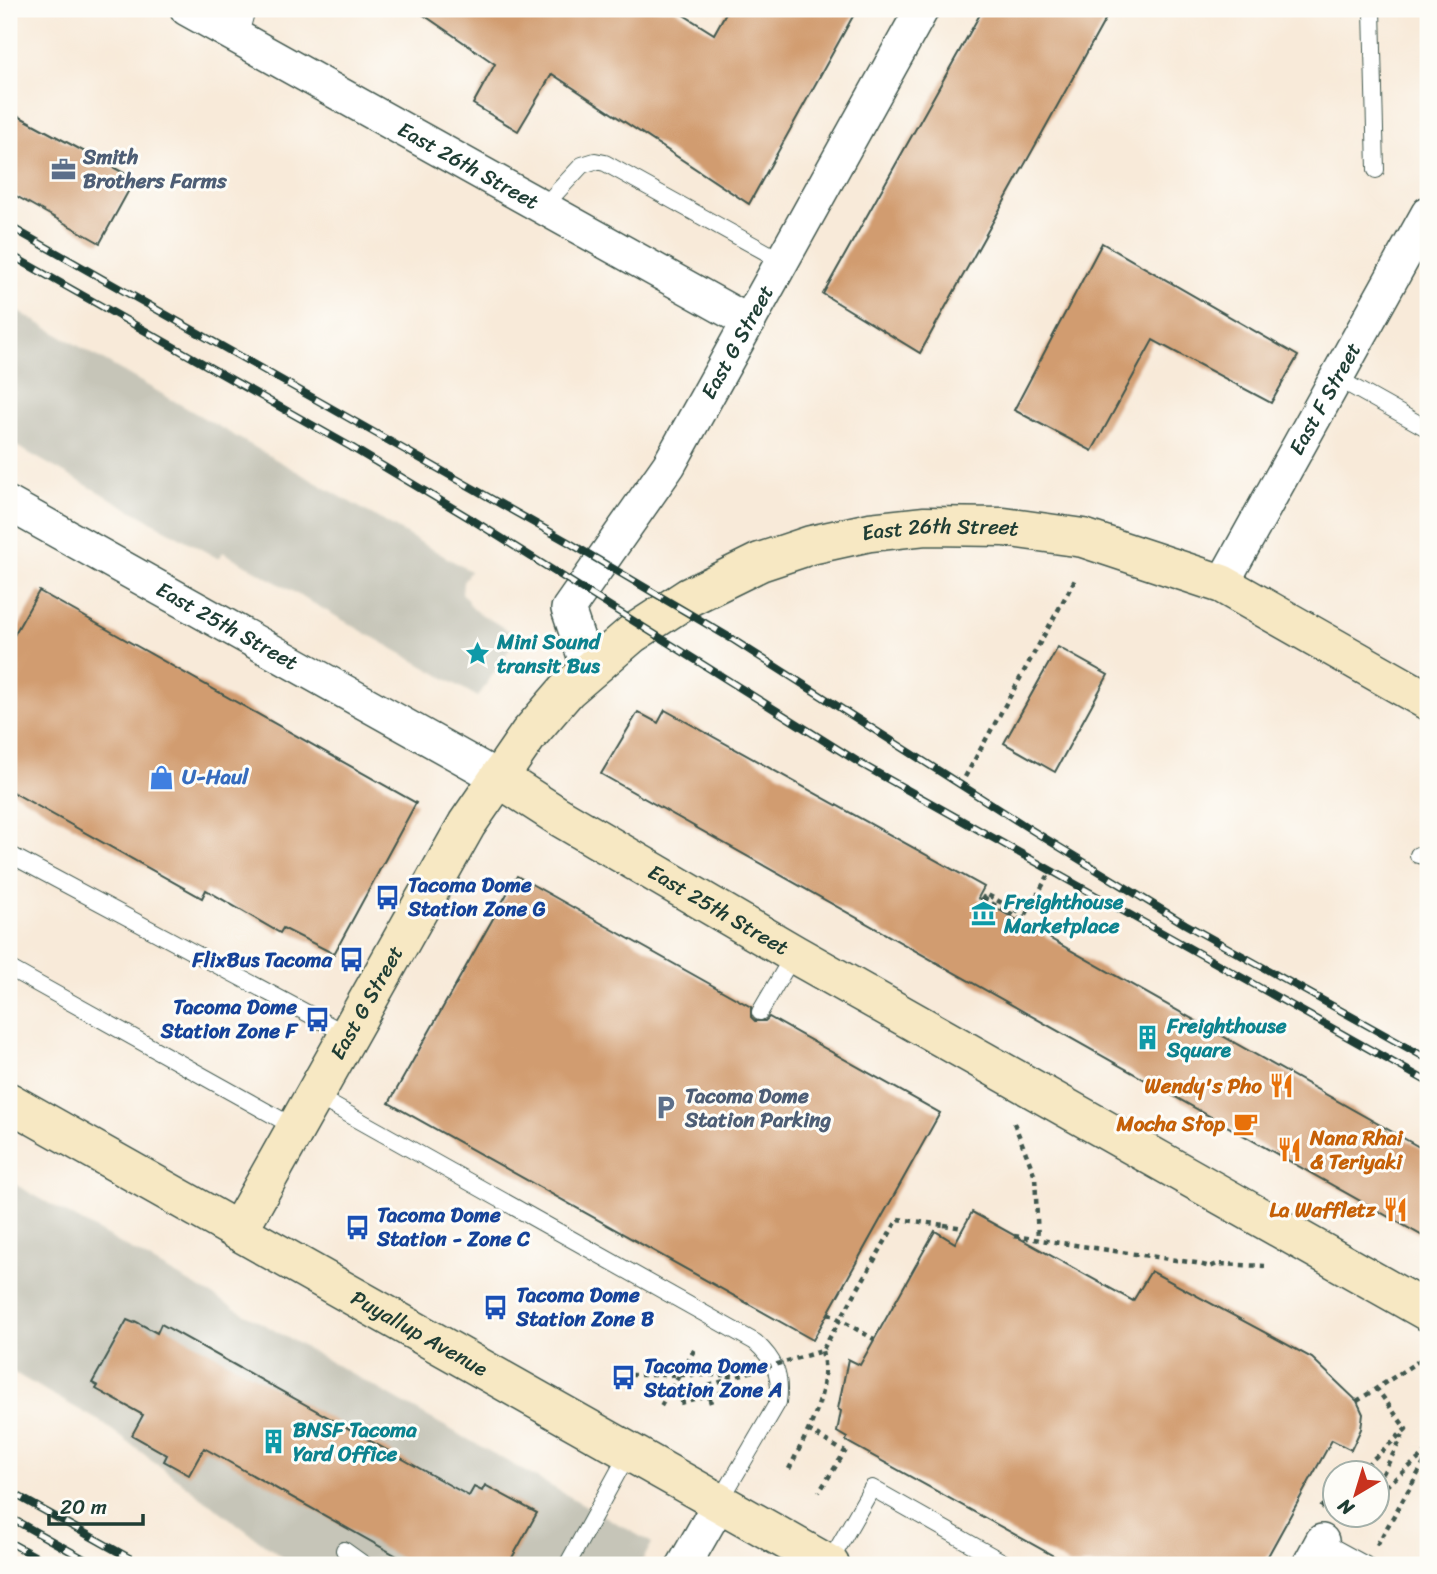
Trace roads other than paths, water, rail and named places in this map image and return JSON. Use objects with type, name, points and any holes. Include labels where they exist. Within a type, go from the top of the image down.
[{"type":"street","name":"East 26th Street","points":[[187,9],[243,23],[543,207],[749,322]]},
{"type":"street","name":"East G Street","points":[[589,671],[568,609],[669,465],[922,9]]},
{"type":"street","name":"East F Street","points":[[1222,584],[1428,214]]},
{"type":"street","name":"East 25th Street","points":[[10,508],[499,778],[558,816],[794,954],[1428,1311]]},
{"type":"street","name":"East 26th Street","points":[[499,778],[529,734],[567,690],[632,634],[701,591],[760,562],[811,545],[870,532],[925,527],[1004,527],[1070,536],[1222,584],[1428,701]]},
{"type":"street","name":"East G Street","points":[[238,1231],[467,824],[499,778]]},
{"type":"street","name":"Puyallup Avenue","points":[[9,1102],[829,1565]]},
{"type":"street","points":[[684,1565],[719,1504]]},
{"type":"lane","points":[[1372,9],[1376,170]]},
{"type":"lane","points":[[543,207],[582,165],[594,161],[605,163],[782,261]]},
{"type":"lane","points":[[1337,377],[1428,429]]},
{"type":"lane","points":[[9,853],[348,1035]]},
{"type":"lane","points":[[760,1012],[794,954]]},
{"type":"lane","points":[[9,968],[296,1128]]},
{"type":"lane","points":[[314,1095],[755,1342],[769,1354],[776,1369],[780,1390],[778,1402],[719,1504]]},
{"type":"lane","points":[[567,1565],[629,1452]]},
{"type":"lane","points":[[829,1565],[872,1488],[1008,1565]]},
{"type":"lane","points":[[344,1550],[365,1565]]},
{"type":"lane","points":[[1315,1553],[1366,1565]]},
{"type":"railway","points":[[9,226],[568,542],[732,639],[1030,829],[1185,924],[1428,1059]]},
{"type":"railway","points":[[9,254],[351,447],[471,519],[863,765],[1428,1082]]},
{"type":"railway","points":[[9,1491],[142,1565]]},
{"type":"railway","points":[[9,1517],[95,1565]]},
{"type":"railway","points":[[9,1542],[51,1565]]},
{"type":"place","name":"Smith Brothers Farms","points":[[63,169]]},
{"type":"place","name":"Mini Sound transit Bus","points":[[477,654]]},
{"type":"place","name":"U-Haul","points":[[162,777]]},
{"type":"place","name":"Tacoma Dome Station Zone G","points":[[388,897]]},
{"type":"place","name":"Freighthouse Marketplace","points":[[984,914]]},
{"type":"place","name":"FlixBus Tacoma","points":[[352,960]]},
{"type":"place","name":"Tacoma Dome Station Zone F","points":[[317,1019]]},
{"type":"place","name":"Freighthouse Square","points":[[1147,1038]]},
{"type":"place","name":"Wendy's Pho","points":[[1282,1086]]},
{"type":"place","name":"Tacoma Dome Station Parking","points":[[665,1108]]},
{"type":"place","name":"Mocha Stop","points":[[1245,1124]]},
{"type":"place","name":"Nana Rhai & Teriyaki","points":[[1290,1150]]},
{"type":"place","name":"La Waffletz","points":[[1396,1210]]},
{"type":"place","name":"Tacoma Dome Station - Zone C","points":[[357,1227]]},
{"type":"place","name":"Tacoma Dome Station Zone B","points":[[496,1307]]},
{"type":"place","name":"Tacoma Dome Station Zone A","points":[[624,1378]]},
{"type":"place","name":"BNSF Tacoma Yard Office","points":[[273,1442]]}]
